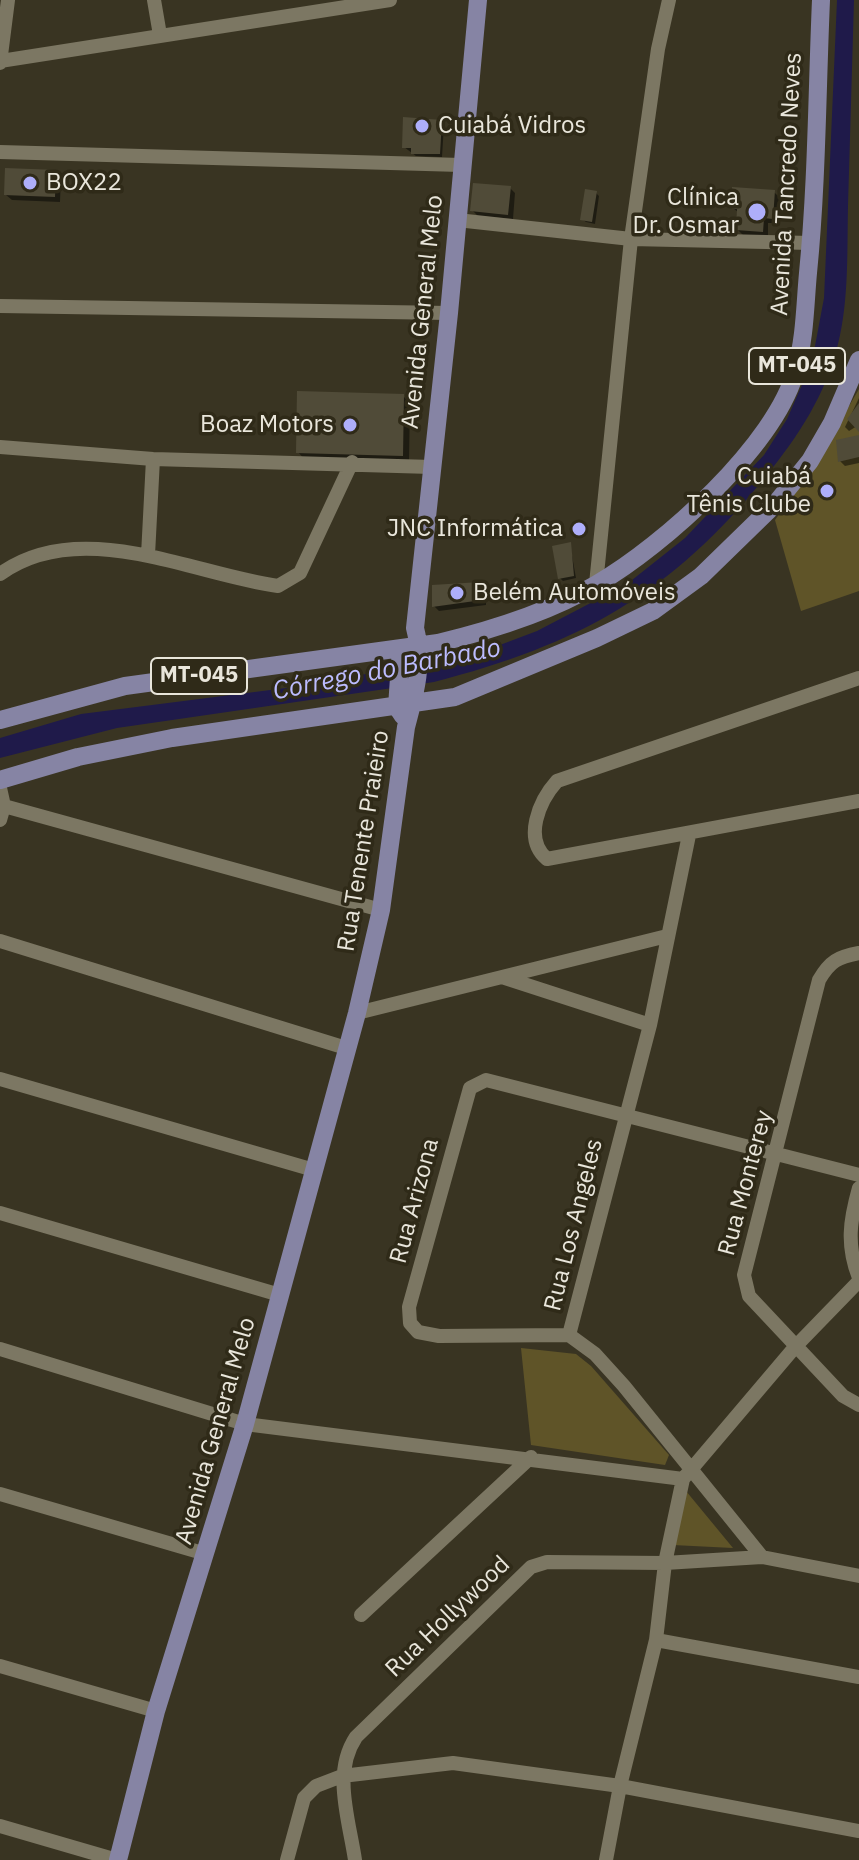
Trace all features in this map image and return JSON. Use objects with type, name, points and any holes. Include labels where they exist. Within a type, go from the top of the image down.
[{"type":"main road","name":"Avenida General Melo","points":[[411,647],[449,313],[478,0]]},
{"type":"main road","name":"Avenida Tancredo Neves","points":[[0,720],[50,703],[125,686],[411,647],[479,633],[596,584],[643,553],[684,518],[728,475],[775,418],[792,382],[802,343],[811,243],[821,0]]},
{"type":"main road","name":"MT-045","points":[[0,780],[78,757],[172,738],[455,697],[494,684],[653,611],[701,576],[769,511],[810,461],[832,423],[859,360]]},
{"type":"main road","name":"Rua Tenente Praieiro","points":[[357,1013],[381,910],[407,705],[411,647]]},
{"type":"main road","name":"Avenida General Melo","points":[[117,1860],[156,1711],[245,1424],[357,1013]]},
{"type":"street","points":[[8,0],[0,62],[390,0]]},
{"type":"street","points":[[154,0],[160,35]]},
{"type":"street","points":[[596,584],[631,239],[658,49],[669,0]]},
{"type":"street","points":[[0,152],[461,165]]},
{"type":"street","points":[[457,220],[631,239],[811,243]]},
{"type":"street","points":[[0,306],[449,313]]},
{"type":"street","points":[[0,447],[153,459],[352,462],[432,467]]},
{"type":"street","points":[[148,555],[153,459]]},
{"type":"street","points":[[0,574],[19,560],[61,548],[148,555],[278,586],[300,573],[352,462]]},
{"type":"street","points":[[859,678],[557,781],[545,794],[534,837],[537,850],[547,859],[859,801]]},
{"type":"street","points":[[0,788],[2,813],[381,910]]},
{"type":"street","name":"Rua Los Angeles","points":[[689,835],[650,1025],[569,1335],[595,1354],[686,1474],[762,1557]]},
{"type":"street","points":[[357,1013],[667,936]]},
{"type":"street","points":[[0,941],[346,1048]]},
{"type":"street","name":"Rua Monterey","points":[[859,953],[839,956],[828,965],[819,980],[744,1275],[749,1296],[843,1396],[859,1405]]},
{"type":"street","points":[[501,977],[650,1025]]},
{"type":"street","points":[[0,1079],[314,1170]]},
{"type":"street","name":"Rua Arizona","points":[[569,1335],[439,1336],[418,1332],[410,1323],[409,1307],[470,1088],[486,1080],[625,1115]]},
{"type":"street","points":[[625,1115],[859,1175]]},
{"type":"street","points":[[606,1860],[620,1786],[656,1640],[665,1563],[686,1474],[795,1347],[859,1280],[850,1255],[849,1221],[859,1188]]},
{"type":"street","points":[[0,1213],[280,1295]]},
{"type":"street","points":[[0,1349],[245,1424],[686,1474]]},
{"type":"street","points":[[361,1615],[531,1457]]},
{"type":"street","points":[[0,1494],[206,1554]]},
{"type":"street","points":[[762,1557],[859,1576]]},
{"type":"street","name":"Rua Hollywood","points":[[355,1860],[342,1776],[345,1753],[356,1737],[531,1567],[547,1562],[665,1563],[762,1557]]},
{"type":"street","points":[[656,1640],[859,1677]]},
{"type":"street","points":[[0,1666],[156,1711]]},
{"type":"street","points":[[287,1860],[304,1798],[316,1786],[342,1776],[467,1763],[620,1786],[859,1831]]},
{"type":"street","points":[[0,1826],[117,1860]]},
{"type":"shaded area","points":[[837,0],[854,0],[847,275],[838,344],[810,414],[789,446],[731,517],[695,552],[658,583],[619,609],[534,651],[486,667],[434,682],[117,728],[0,758],[0,738],[81,714],[294,687],[476,654],[537,631],[627,584],[685,538],[764,455],[787,419],[812,362],[824,298]]},
{"type":"shaded area","name":"Cuiabá Tênis Clube","points":[[859,389],[859,591],[801,611],[775,520],[817,461]]},
{"type":"shaded area","points":[[521,1348],[576,1354],[591,1366],[669,1455],[665,1465],[531,1445]]},
{"type":"shaded area","points":[[686,1491],[733,1548],[673,1545]]},
{"type":"building","points":[[403,117],[442,120],[440,154],[411,154],[411,148],[402,148]]},
{"type":"building","name":"BOX22","points":[[5,168],[56,170],[55,197],[4,195]]},
{"type":"building","points":[[473,183],[511,186],[508,215],[470,211]]},
{"type":"building","name":"Clínica Dr. Osmar","points":[[732,187],[775,190],[773,219],[764,218],[763,232],[736,230],[737,209],[731,208]]},
{"type":"building","points":[[585,189],[597,191],[592,222],[580,220]]},
{"type":"building","name":"Boaz Motors","points":[[297,391],[404,394],[403,456],[296,453]]},
{"type":"building","points":[[859,403],[859,432],[847,419]]},
{"type":"building","points":[[859,435],[859,457],[838,462],[836,440]]},
{"type":"building","points":[[571,542],[574,576],[558,579],[552,546]]},
{"type":"building","name":"Belém Automóveis","points":[[481,582],[482,600],[432,607],[432,585]]},
{"type":"place","name":"Cuiabá Vidros","points":[[422,126]]},
{"type":"place","name":"BOX22","points":[[30,183]]},
{"type":"place","name":"Clínica Dr. Osmar","points":[[757,212]]},
{"type":"place","name":"Boaz Motors","points":[[350,425]]},
{"type":"place","name":"Cuiabá Tênis Clube","points":[[827,491]]},
{"type":"place","name":"JNC Informática","points":[[579,529]]},
{"type":"place","name":"Belém Automóveis","points":[[457,593]]},
{"type":"water label","name":"Córrego do Barbado","points":[[387,670]]}]
